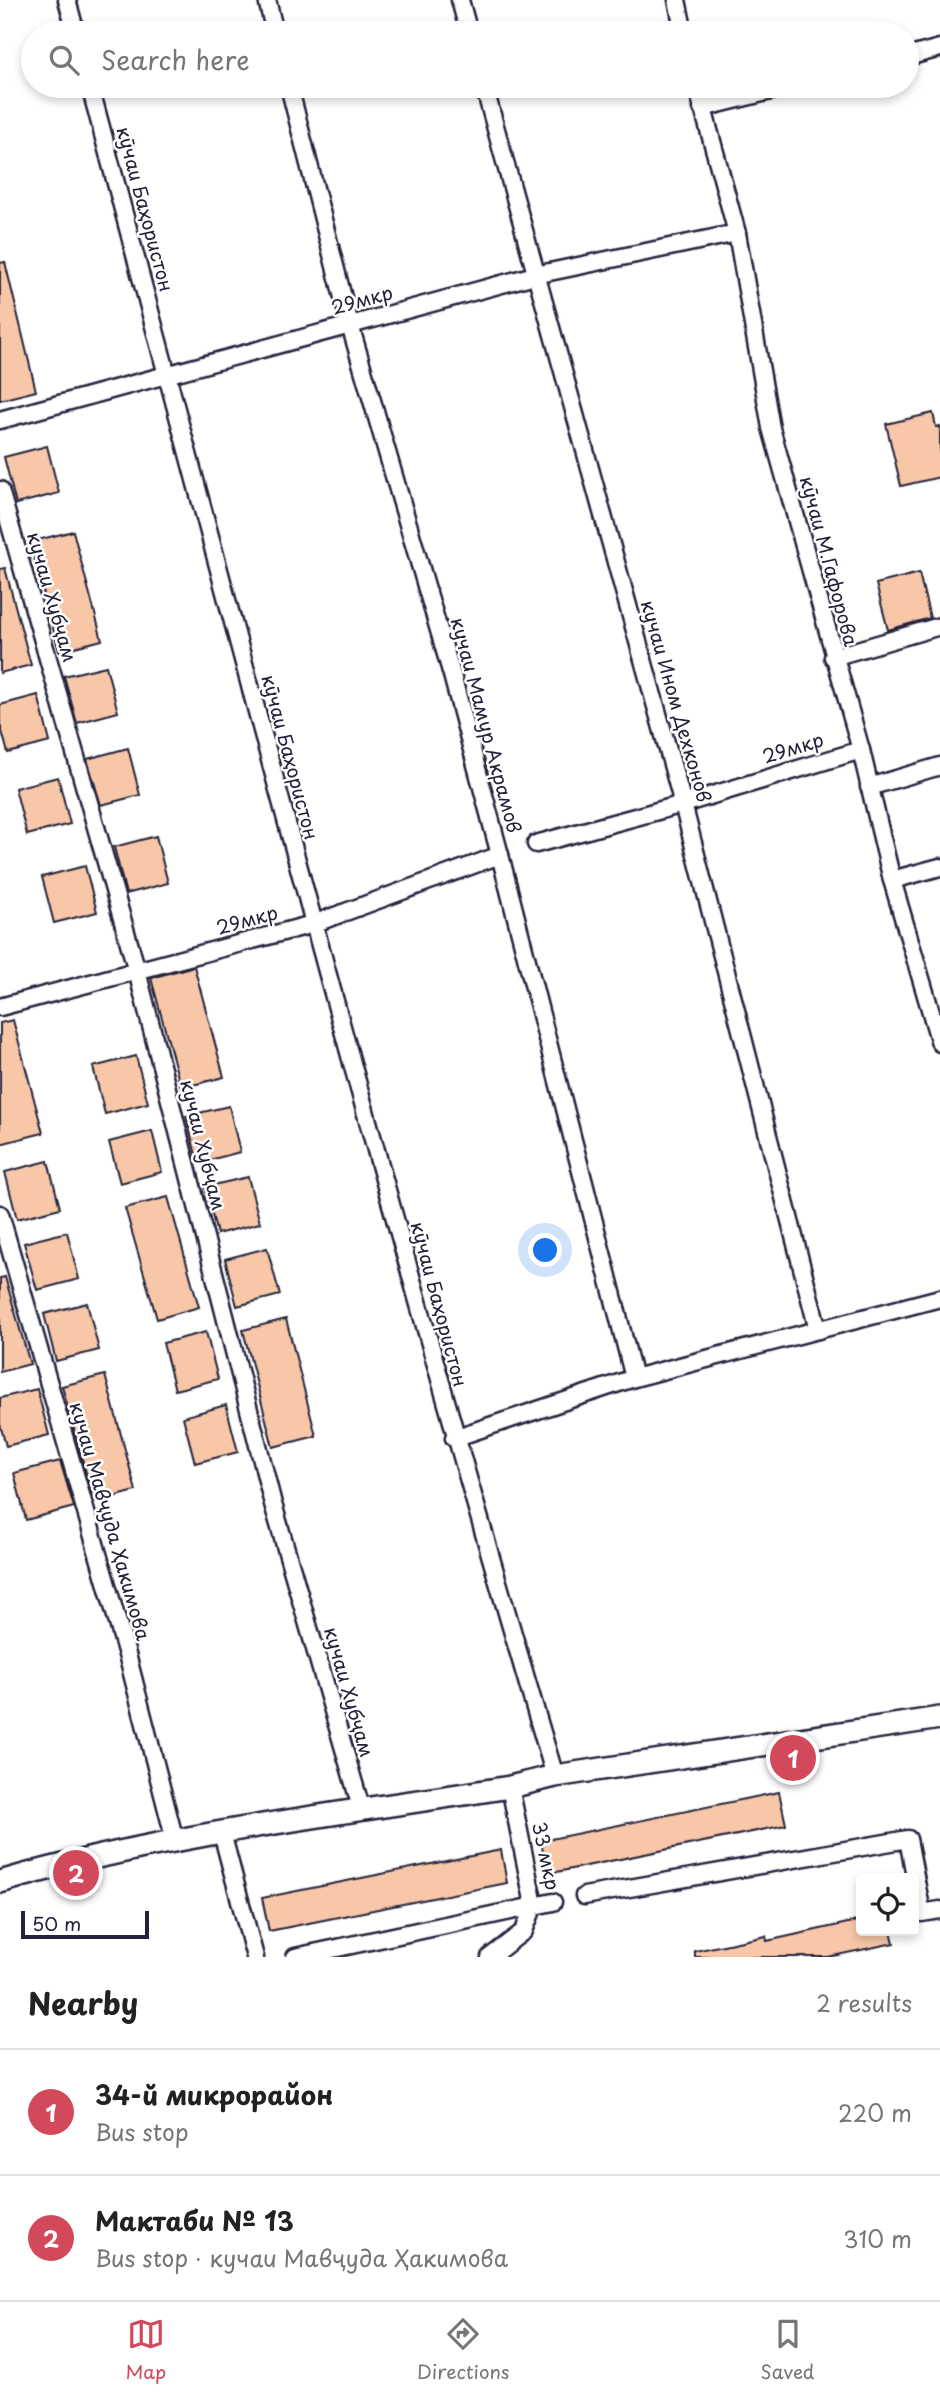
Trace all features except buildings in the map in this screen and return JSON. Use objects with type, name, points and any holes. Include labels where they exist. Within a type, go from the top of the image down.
[{"type":"main road","points":[[0,1882],[71,1861],[175,1841],[510,1787],[555,1776],[940,1718]]},
{"type":"street","points":[[67,0],[73,21]]},
{"type":"street","points":[[267,0],[272,21]]},
{"type":"street","points":[[460,0],[466,21]]},
{"type":"street","points":[[677,0],[681,21]]},
{"type":"street","points":[[919,54],[940,48]]},
{"type":"street","name":"кӯчаи Баҳористон","points":[[93,98],[313,924],[454,1438],[555,1776]]},
{"type":"street","name":"кучаи Мамур Акрамов","points":[[292,98],[350,325],[452,675],[634,1378]]},
{"type":"street","name":"кучаи Ином Дехконов","points":[[487,98],[683,804],[818,1330]]},
{"type":"street","name":"кӯчаи М.Гафорова","points":[[700,98],[737,233],[771,428],[860,750],[892,880],[940,1043]]},
{"type":"street","points":[[702,108],[742,98]]},
{"type":"street","name":"29мкр","points":[[0,420],[535,275],[737,233]]},
{"type":"street","name":"кучаи Хубҷам","points":[[0,490],[137,971],[273,1503],[362,1811]]},
{"type":"street","points":[[833,657],[940,626]]},
{"type":"street","name":"29мкр","points":[[536,844],[683,804],[860,750]]},
{"type":"street","points":[[869,787],[940,766]]},
{"type":"street","name":"29мкр","points":[[0,1007],[313,924],[500,855]]},
{"type":"street","points":[[892,880],[940,867]]},
{"type":"street","name":"кучаи Мавҷуда Ҳакимова","points":[[0,1214],[128,1658],[175,1841]]},
{"type":"street","points":[[454,1438],[634,1378],[940,1298]]},
{"type":"street","name":"33 мкр","points":[[489,1957],[524,1931],[534,1905],[510,1787]]},
{"type":"street","points":[[222,1833],[255,1957]]},
{"type":"street","points":[[584,1896],[908,1839],[922,1913],[940,1910]]},
{"type":"street","points":[[295,1957],[554,1902]]},
{"type":"place","name":"34-й микрорайон","points":[[793,1758]]},
{"type":"place","name":"Мактаби № 13","points":[[76,1873]]}]
